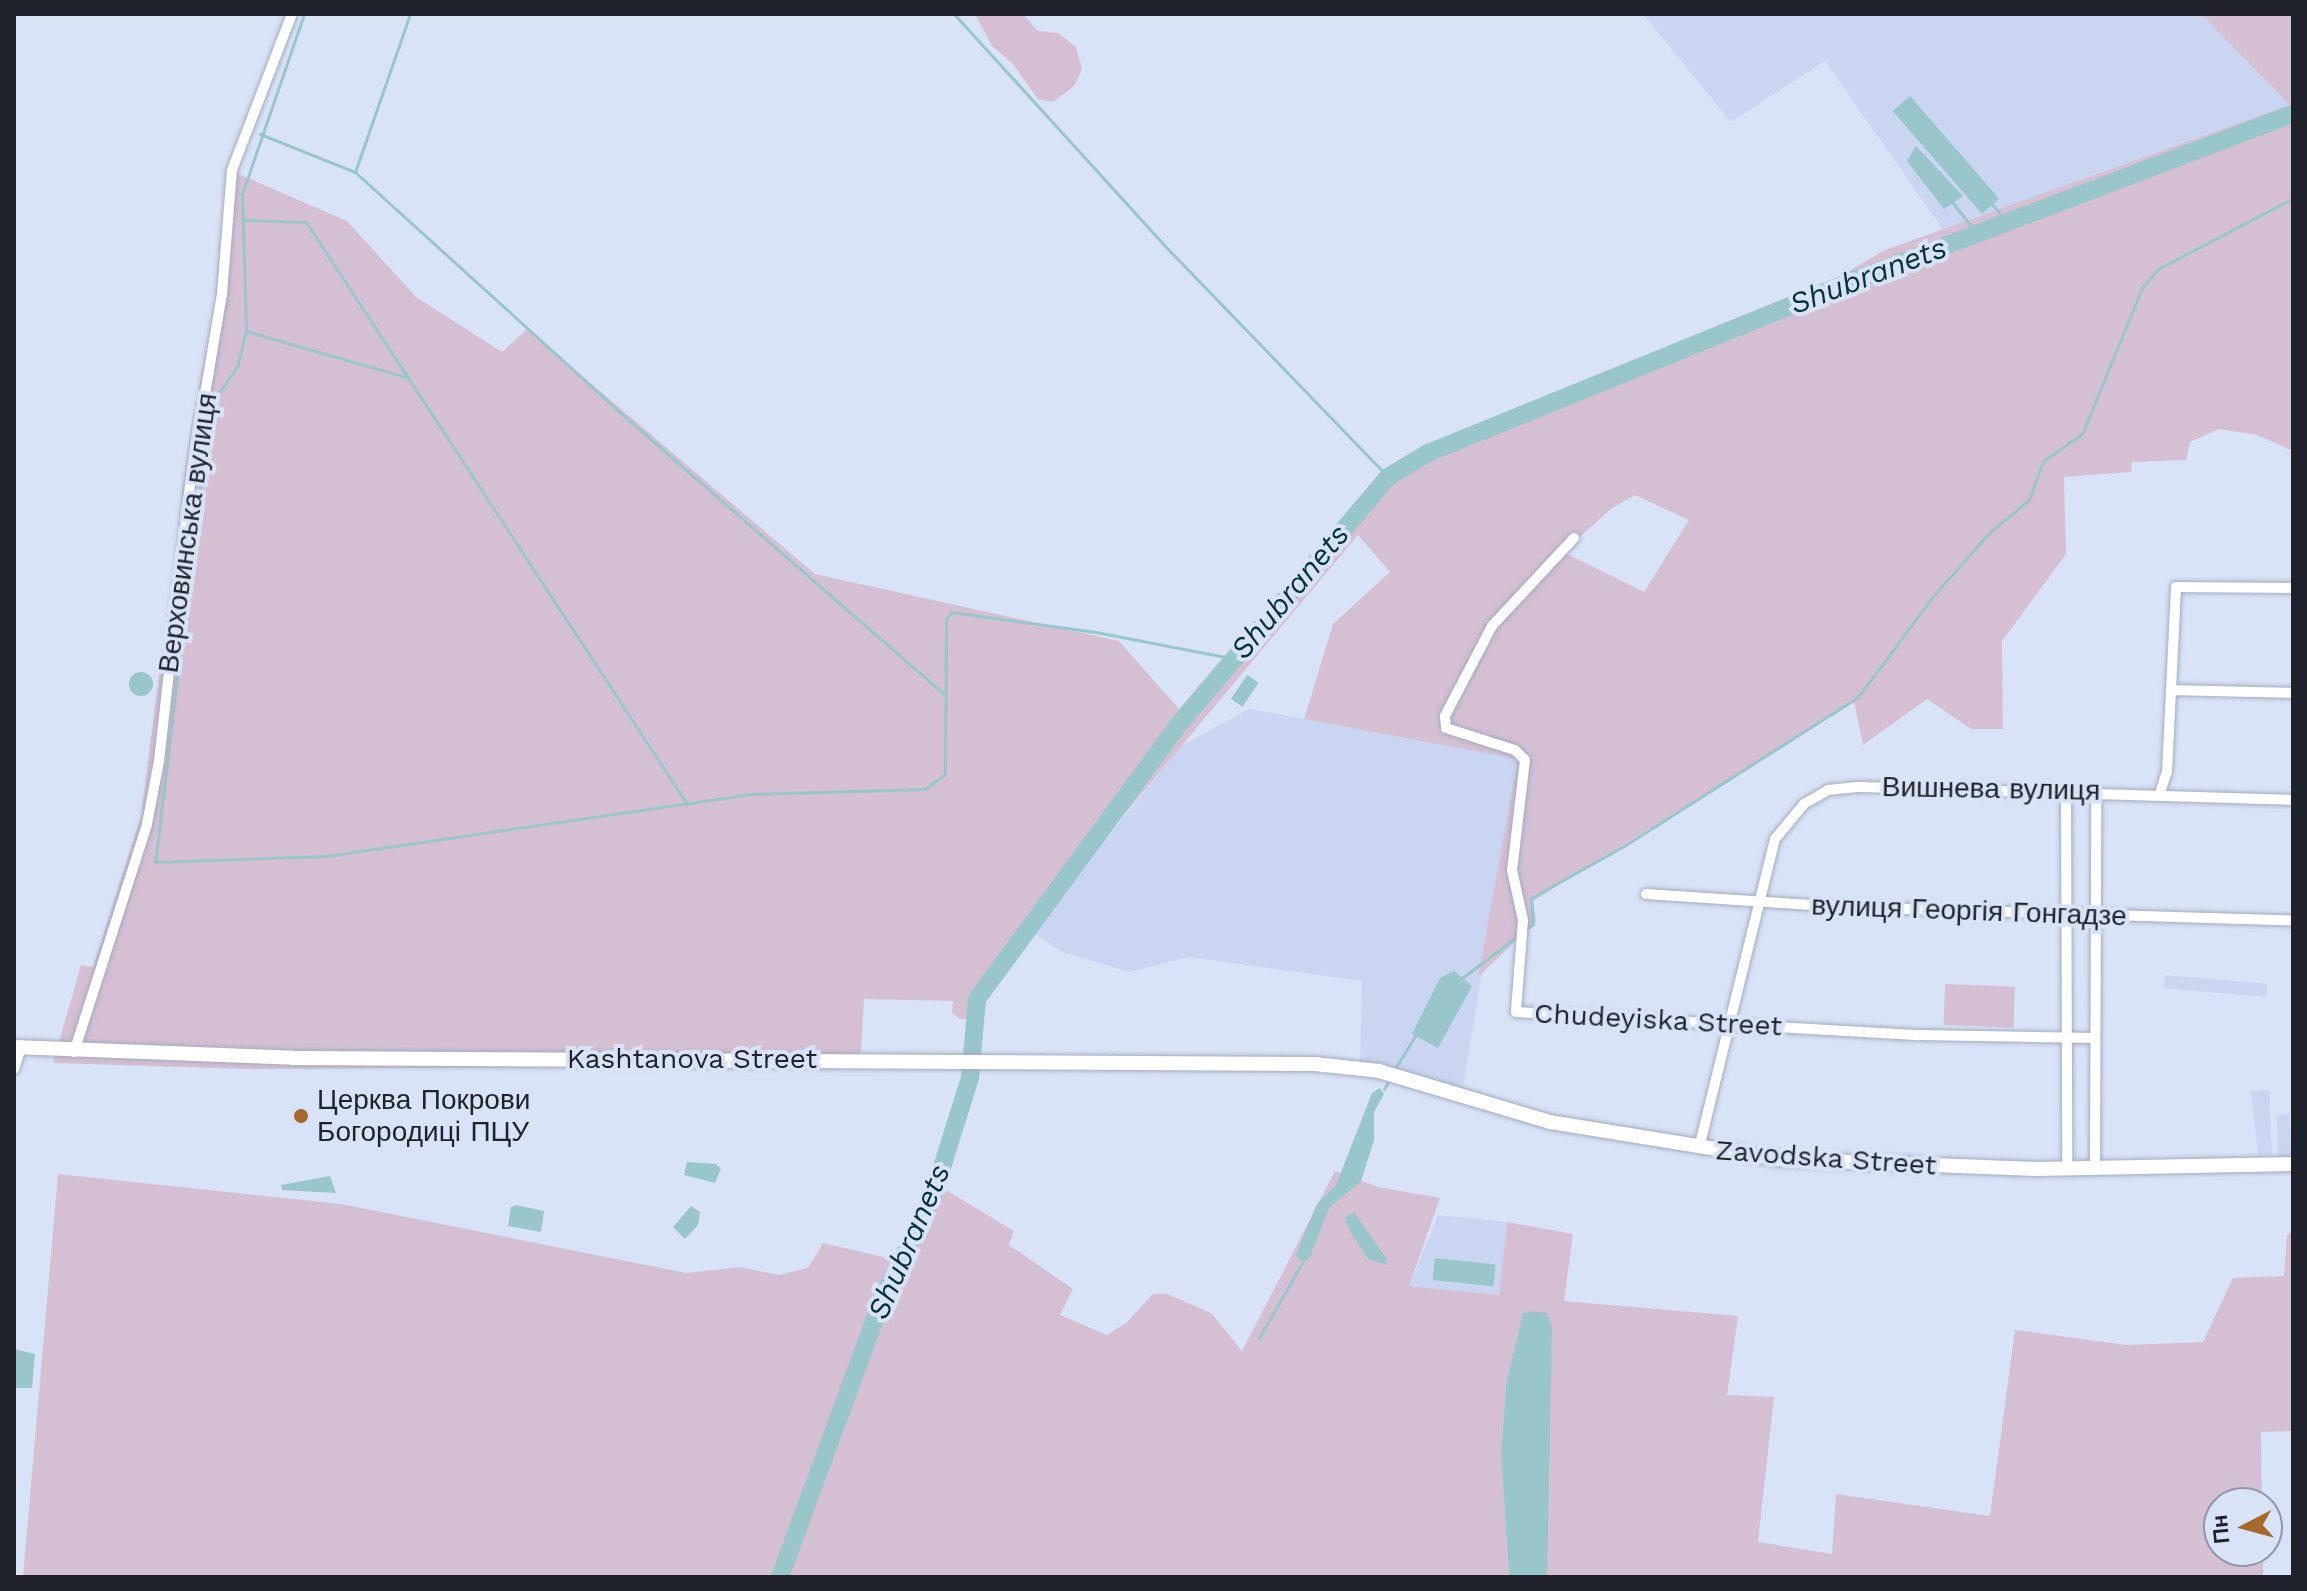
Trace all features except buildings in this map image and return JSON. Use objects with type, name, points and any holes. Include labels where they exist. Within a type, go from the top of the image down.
[{"type":"main road","name":"Kashtanova Street","points":[[17,1048],[74,1052],[963,1059],[1374,1070]]},
{"type":"main road","name":"Zavodska Street","points":[[1374,1070],[1550,1122],[1778,1159],[2067,1169],[2293,1164]]},
{"type":"street","name":"Верховинська вулиця","points":[[74,1052],[147,824],[159,761],[191,477],[222,294],[232,170],[292,14]]},
{"type":"street","name":"Chudeyiska Street","points":[[1574,538],[1492,626],[1453,697],[1446,728],[1515,750],[1525,760],[1512,870],[1523,920],[1517,1013],[1731,1025],[2095,1038]]},
{"type":"street","points":[[2160,793],[2167,772],[2176,587],[2293,588]]},
{"type":"street","points":[[2172,690],[2293,693]]},
{"type":"street","name":"Вишнева вулиця","points":[[1699,1148],[1731,1025],[1756,903],[1775,839],[1788,819],[1828,790],[2066,790],[2293,800]]},
{"type":"street","points":[[2066,790],[2067,1169]]},
{"type":"street","points":[[2095,1167],[2093,915],[2096,791]]},
{"type":"street","name":"вулиця Георгія Гонгадзе","points":[[1646,894],[1756,903],[2293,920]]},
{"type":"street","points":[[14,1069],[17,1048]]},
{"type":"shaded area","points":[[975,14],[1023,14],[1038,31],[1058,33],[1076,47],[1082,69],[1074,86],[1053,102],[1038,99],[1013,64],[992,46]]},
{"type":"shaded area","points":[[1643,14],[2201,14],[2291,105],[1944,231],[1825,61],[1731,122]]},
{"type":"shaded area","points":[[2201,14],[2293,14],[2293,451],[2257,435],[2219,429],[2190,442],[2186,460],[2132,462],[2131,472],[2064,477],[2066,554],[2002,641],[2003,729],[1971,729],[1927,699],[1863,745],[1854,702],[1533,901],[1536,921],[1478,977],[1518,759],[1304,719],[1333,624],[1390,572],[1358,535],[1081,866],[984,1002],[980,1019],[960,1019],[952,1013],[953,1001],[864,999],[860,1065],[247,1069],[53,1063],[81,965],[93,967],[141,816],[191,425],[214,316],[227,169],[347,221],[416,297],[502,352],[527,329],[815,574],[1119,641],[1179,709],[1379,475],[1430,448],[1777,313],[1885,250],[2290,105]],"holes":[[[1635,495],[1689,520],[1644,592],[1563,552],[1612,508]]]},
{"type":"shaded area","points":[[1910,96],[1999,199],[1982,214],[1893,111]]},
{"type":"shaded area","points":[[1916,146],[1963,196],[1944,209],[1907,161]]},
{"type":"shaded area","points":[[141,672],[150,675],[153,684],[150,693],[141,696],[132,693],[129,684],[132,675]]},
{"type":"shaded area","points":[[1247,675],[1259,683],[1242,707],[1231,699]]},
{"type":"shaded area","points":[[1249,709],[1518,758],[1462,1093],[1360,1066],[1362,981],[1188,957],[1130,972],[1062,952],[1031,932],[1181,746]]},
{"type":"shaded area","points":[[1454,971],[1472,986],[1438,1048],[1412,1034],[1440,978]]},
{"type":"shaded area","points":[[2165,975],[2268,984],[2266,997],[2164,988]]},
{"type":"shaded area","points":[[1945,984],[2015,986],[2014,1027],[1944,1025]]},
{"type":"shaded area","points":[[1380,1088],[1384,1094],[1374,1112],[1374,1140],[1361,1181],[1329,1208],[1310,1257],[1302,1263],[1296,1255],[1317,1204],[1336,1185],[1372,1093]]},
{"type":"shaded area","points":[[2269,1090],[2272,1154],[2258,1155],[2251,1091]]},
{"type":"shaded area","points":[[2289,1114],[2292,1157],[2279,1158],[2276,1115]]},
{"type":"shaded area","points":[[687,1162],[716,1164],[721,1169],[715,1183],[684,1175]]},
{"type":"shaded area","points":[[1335,1171],[1378,1187],[1440,1198],[1409,1286],[1499,1295],[1507,1222],[1573,1234],[1564,1301],[1738,1316],[1727,1395],[1774,1397],[1758,1542],[1832,1554],[1836,1494],[1990,1516],[2015,1330],[2126,1345],[2203,1342],[2233,1278],[2284,1276],[2287,1235],[2293,1231],[2293,1431],[2261,1432],[2262,1487],[2203,1487],[2203,1567],[2263,1567],[2263,1577],[1547,1577],[1523,1313],[1506,1384],[1501,1453],[1509,1577],[23,1577],[58,1174],[341,1204],[686,1273],[740,1267],[779,1275],[808,1268],[823,1243],[896,1260],[919,1209],[941,1187],[1014,1231],[1009,1245],[1073,1289],[1060,1315],[1107,1335],[1126,1323],[1153,1294],[1167,1294],[1211,1313],[1242,1351]]},
{"type":"shaded area","points":[[330,1176],[336,1193],[282,1190],[281,1185]]},
{"type":"shaded area","points":[[516,1205],[544,1211],[541,1232],[508,1226],[511,1207]]},
{"type":"shaded area","points":[[691,1206],[700,1212],[698,1225],[685,1239],[673,1227]]},
{"type":"shaded area","points":[[1354,1212],[1386,1258],[1387,1265],[1368,1259],[1353,1236],[1344,1218]]},
{"type":"shaded area","points":[[1438,1215],[1507,1222],[1499,1295],[1409,1286]]},
{"type":"shaded area","points":[[1435,1258],[1496,1264],[1493,1286],[1433,1280]]},
{"type":"shaded area","points":[[1523,1313],[1547,1313],[1552,1327],[1547,1577],[1509,1577],[1501,1453],[1506,1384]]},
{"type":"shaded area","points":[[14,1349],[35,1354],[32,1388],[14,1388]]},
{"type":"waterway","points":[[304,14],[242,194],[246,331],[409,378]]},
{"type":"waterway","points":[[355,172],[410,14]]},
{"type":"waterway","points":[[954,14],[1167,248],[1388,477]]},
{"type":"waterway","name":"Shubranets","points":[[780,1577],[883,1297],[933,1196],[970,1078],[977,999],[1175,729],[1388,477],[1428,453],[1855,280],[2293,114]]},
{"type":"waterway","points":[[260,134],[355,172],[616,409],[946,696]]},
{"type":"waterway","points":[[1525,930],[1533,924],[1531,898],[1624,846],[1858,697],[1934,595],[1990,532],[2029,500],[2043,461],[2082,434],[2142,288],[2158,269],[2293,198]]},
{"type":"waterway","points":[[1953,203],[1977,234]]},
{"type":"waterway","points":[[1992,204],[2007,222]]},
{"type":"waterway","points":[[245,220],[306,222],[687,804]]},
{"type":"waterway","points":[[246,331],[237,367],[217,396],[198,498],[155,862],[326,856],[749,794],[925,789],[945,774],[946,620],[951,612],[1096,632],[1235,659]]},
{"type":"waterway","points":[[1462,978],[1519,935]]},
{"type":"waterway","points":[[1393,1072],[1415,1036]]},
{"type":"waterway","points":[[1384,1089],[1390,1078]]},
{"type":"waterway","points":[[1259,1338],[1302,1263]]},
{"type":"place","name":"Церква Покрови Богородиці ПЦУ","points":[[301,1116]]}]
